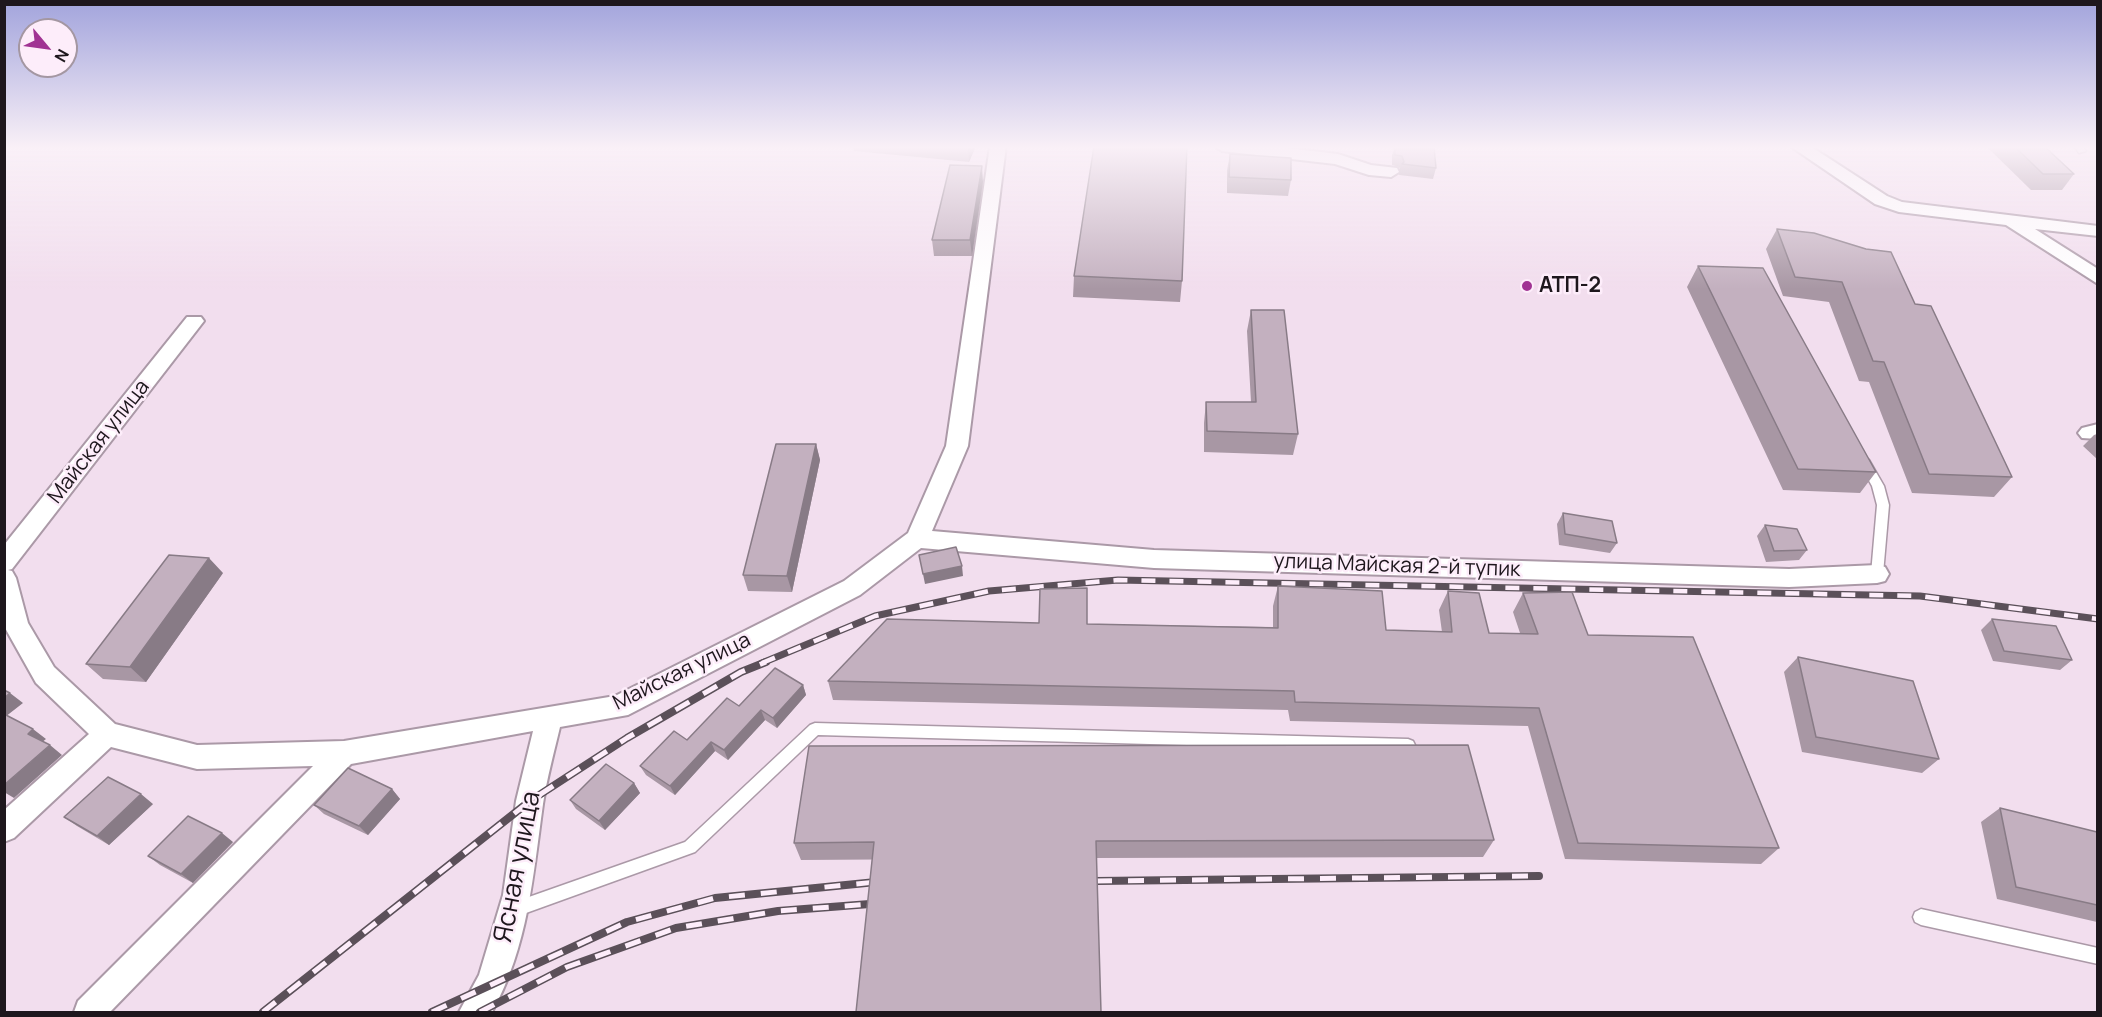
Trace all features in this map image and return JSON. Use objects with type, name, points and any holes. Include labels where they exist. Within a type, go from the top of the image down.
[{"type":"street","name":"Майская улица","points":[[4,578],[10,629],[45,675],[107,734],[197,757],[344,753],[619,707],[852,588],[917,539],[957,446],[992,193]]},
{"type":"street","points":[[1871,193],[1899,207],[2097,231]]},
{"type":"street","points":[[2013,222],[2097,278]]},
{"type":"street","name":"Майская улица","points":[[4,562],[194,321]]},
{"type":"street","name":"улица Майская 2-й тупик","points":[[917,539],[1166,559],[1790,578],[1877,574]]},
{"type":"street","name":"Ясная улица","points":[[475,1012],[492,982],[514,910],[530,801],[549,717]]},
{"type":"street","points":[[4,829],[107,734]]},
{"type":"street","points":[[88,1012],[344,753]]},
{"type":"lane","points":[[1861,456],[1878,486],[1883,505],[1877,574]]},
{"type":"lane","points":[[514,910],[690,847],[815,729],[1419,746]]},
{"type":"lane","points":[[1921,916],[2097,956]]},
{"type":"building","points":[[943,193],[978,193],[970,240],[932,240]]},
{"type":"building","points":[[1087,193],[1185,193],[1182,281],[1074,276]]},
{"type":"building","points":[[1777,229],[1814,233],[1866,249],[1891,252],[1915,304],[1931,306],[2012,477],[1929,474],[1884,362],[1873,361],[1842,282],[1795,277]]},
{"type":"building","points":[[1698,266],[1763,268],[1876,472],[1798,469]]},
{"type":"building","points":[[1251,310],[1284,310],[1298,434],[1207,431],[1206,402],[1256,402]]},
{"type":"building","points":[[776,444],[816,444],[787,576],[743,575]]},
{"type":"building","points":[[1563,513],[1612,521],[1617,543],[1565,534]]},
{"type":"building","points":[[1765,525],[1797,529],[1807,550],[1774,551]]},
{"type":"building","points":[[956,547],[962,566],[923,574],[919,555]]},
{"type":"building","points":[[169,555],[209,558],[130,667],[86,664]]},
{"type":"building","points":[[1278,586],[1382,591],[1386,630],[1452,632],[1448,591],[1479,593],[1489,633],[1538,634],[1523,593],[1572,592],[1588,635],[1693,637],[1779,848],[1578,843],[1539,708],[1295,702],[1294,691],[828,681],[887,619],[1039,623],[1040,589],[1087,588],[1087,624],[1278,628]]},
{"type":"building","points":[[1992,619],[2056,626],[2072,660],[2004,651]]},
{"type":"building","points":[[1798,657],[1913,681],[1939,759],[1816,737]]},
{"type":"building","points":[[775,668],[803,685],[773,718],[761,710],[724,750],[711,742],[670,786],[640,766],[674,731],[687,740],[727,698],[739,706]]},
{"type":"building","points":[[4,690],[10,693],[4,698]]},
{"type":"building","points":[[4,714],[33,729],[28,734],[50,745],[4,785]]},
{"type":"building","points":[[1468,745],[1494,840],[1096,841],[1101,1012],[856,1012],[874,842],[794,843],[809,746]]},
{"type":"building","points":[[606,764],[634,783],[599,821],[570,800]]},
{"type":"building","points":[[348,768],[392,789],[359,826],[314,805]]},
{"type":"building","points":[[108,777],[141,794],[97,836],[64,817]]},
{"type":"building","points":[[2000,808],[2097,832],[2097,905],[2016,887]]},
{"type":"building","points":[[188,816],[222,833],[181,874],[148,856]]},
{"type":"railway","points":[[762,663],[875,616],[989,591],[1118,580],[1920,596],[2098,619]]},
{"type":"railway","points":[[263,1012],[530,801],[627,738],[741,672],[766,662]]},
{"type":"railway","points":[[1096,881],[1539,876]]},
{"type":"railway","points":[[432,1012],[627,922],[715,898],[876,882]]},
{"type":"railway","points":[[480,1012],[567,967],[676,928],[778,911],[883,903]]},
{"type":"place","name":"АТП-2","points":[[1527,286]]}]
